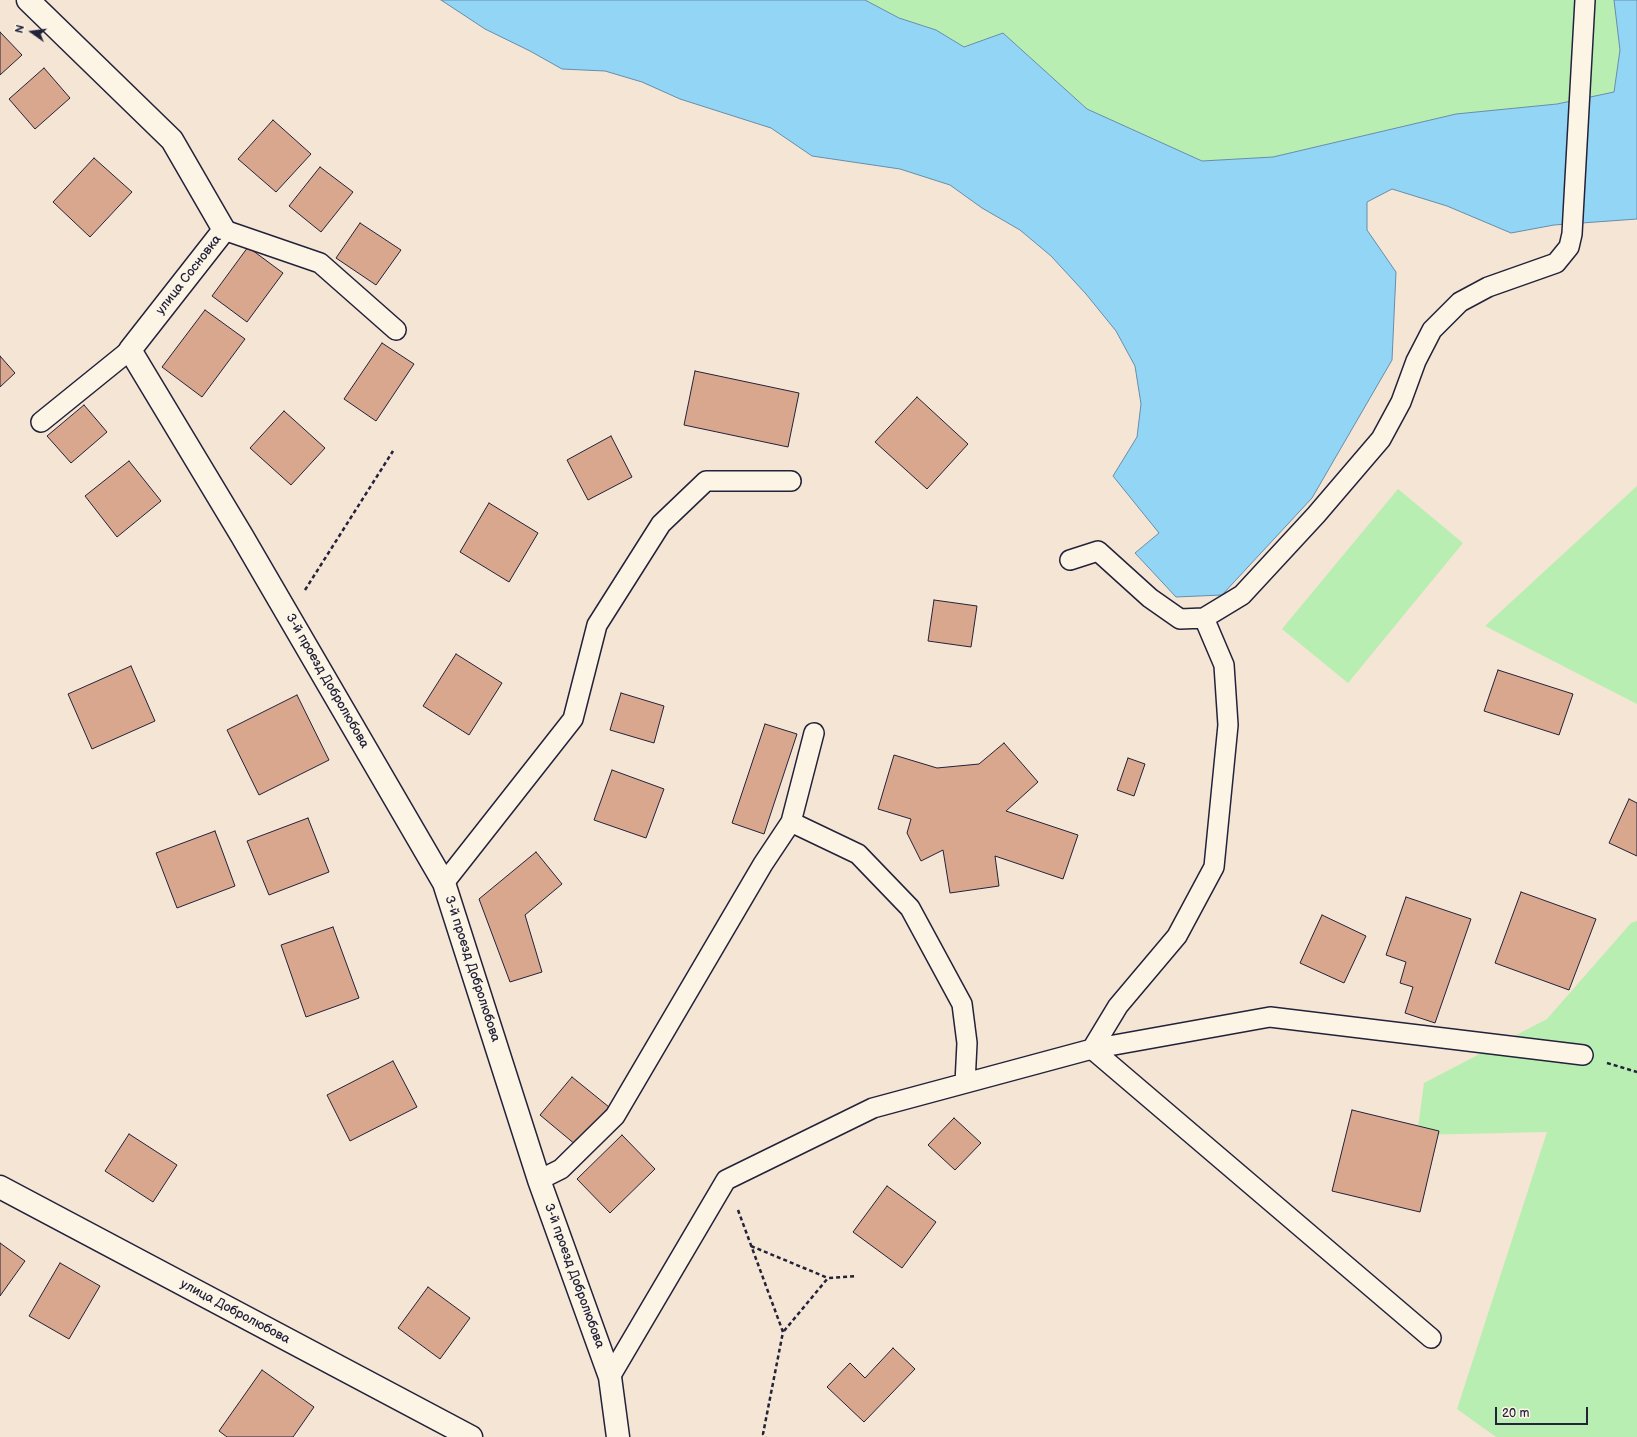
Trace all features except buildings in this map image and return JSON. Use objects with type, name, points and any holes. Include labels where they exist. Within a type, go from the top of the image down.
[{"type":"street","name":"улица Сосновка","points":[[28,0],[172,140],[224,230],[130,350]]},
{"type":"street","name":"3-й проезд Добролюбова","points":[[130,350],[242,536],[444,883],[539,1180],[610,1377],[618,1437]]},
{"type":"street","name":"улица Добролюбова","points":[[0,1187],[470,1437]]},
{"type":"lane","points":[[1070,560],[1098,551],[1150,598],[1180,619],[1204,618],[1242,595],[1316,515],[1381,439],[1401,402],[1416,361],[1432,330],[1460,302],[1488,287],[1556,264],[1569,247],[1572,234],[1585,0]]},
{"type":"lane","points":[[224,230],[320,263],[396,330]]},
{"type":"lane","points":[[41,422],[130,350]]},
{"type":"lane","points":[[444,883],[573,718],[597,625],[661,524],[706,481],[791,481]]},
{"type":"lane","points":[[1092,1049],[1118,1006],[1177,936],[1214,867],[1228,725],[1224,665],[1204,618]]},
{"type":"lane","points":[[539,1180],[560,1169],[615,1116],[763,864],[790,822],[814,733]]},
{"type":"lane","points":[[790,822],[858,854],[910,908],[962,1004],[967,1043],[965,1083]]},
{"type":"lane","points":[[610,1377],[726,1180],[873,1108],[1092,1049],[1270,1017],[1583,1056]]},
{"type":"lane","points":[[1092,1049],[1431,1338]]},
{"type":"path","points":[[289,616],[393,451]]},
{"type":"path","points":[[1583,1056],[1637,1072]]},
{"type":"path","points":[[726,1180],[783,1332]]},
{"type":"path","points":[[751,1246],[828,1278],[857,1276]]},
{"type":"path","points":[[766,1437],[763,1434],[783,1332],[828,1278]]},
{"type":"green space","points":[[865,0],[1614,0],[1620,50],[1614,92],[1557,104],[1456,114],[1273,157],[1202,161],[1087,109],[1003,33],[964,47],[936,30],[899,18]]},
{"type":"green space","points":[[1637,486],[1637,704],[1485,626]]},
{"type":"green space","points":[[1398,489],[1463,543],[1348,683],[1282,629]]},
{"type":"green space","points":[[1637,921],[1637,1437],[1496,1437],[1457,1409],[1547,1132],[1417,1135],[1424,1083],[1547,1019],[1631,923]]},
{"type":"water","points":[[441,0],[865,0],[899,18],[936,30],[964,47],[1003,33],[1087,109],[1202,161],[1273,157],[1456,114],[1557,104],[1614,92],[1620,50],[1614,0],[1637,0],[1637,219],[1554,225],[1511,233],[1447,206],[1392,189],[1367,202],[1367,230],[1396,272],[1392,360],[1312,498],[1222,595],[1176,597],[1135,553],[1159,533],[1113,476],[1137,437],[1141,404],[1135,366],[1116,331],[1086,294],[1051,256],[1020,230],[982,208],[950,185],[900,169],[812,156],[771,128],[680,99],[642,82],[605,71],[562,69],[530,51],[485,29]]}]
